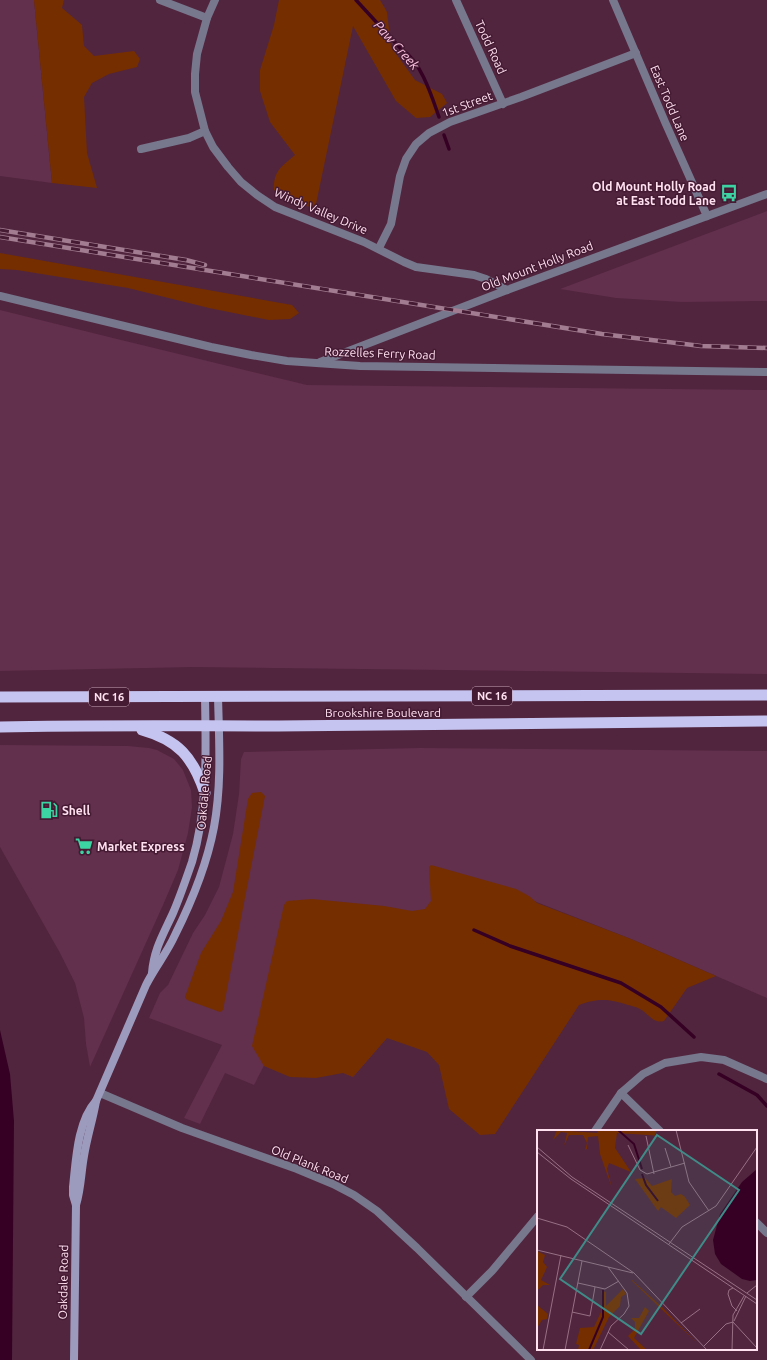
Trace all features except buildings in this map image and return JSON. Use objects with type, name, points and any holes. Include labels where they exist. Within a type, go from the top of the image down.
[{"type":"highway","name":"Brookshire Boulevard","points":[[0,697],[767,695]]},
{"type":"highway","name":"Brookshire Boulevard","points":[[0,727],[767,721]]},
{"type":"highway","points":[[130,726],[162,736],[177,746],[196,770],[205,793]]},
{"type":"main road","name":"Oakdale Road","points":[[74,1360],[76,1205],[80,1195],[86,1145],[98,1097],[152,974],[166,954],[176,935],[200,879],[210,846],[215,826],[219,787],[218,696]]},
{"type":"main road","name":"Oakdale Road","points":[[152,974],[153,958],[173,913],[192,862],[201,825],[205,793],[204,697]]},
{"type":"street","points":[[160,0],[207,18]]},
{"type":"street","name":"Windy Valley Drive","points":[[215,0],[207,18],[197,54],[195,92],[205,131],[213,147],[228,167],[242,182],[257,196],[275,206],[379,248],[397,259],[416,267],[474,275],[486,279],[507,290]]},
{"type":"street","name":"Todd Road","points":[[456,0],[503,104]]},
{"type":"street","name":"East Todd Lane","points":[[612,0],[707,216]]},
{"type":"street","name":"1st Street","points":[[379,248],[391,224],[400,176],[406,159],[416,144],[429,133],[439,127],[636,53]]},
{"type":"street","points":[[141,149],[189,138],[205,131]]},
{"type":"street","name":"Old Mount Holly Road","points":[[317,364],[507,290],[767,194]]},
{"type":"street","name":"Rozzelles Ferry Road","points":[[0,296],[224,350],[317,364],[767,372]]},
{"type":"street","points":[[596,1130],[621,1094],[643,1074],[665,1063],[701,1058],[724,1060],[767,1079]]},
{"type":"street","points":[[621,1094],[659,1130]]},
{"type":"street","name":"Old Plank Road","points":[[98,1097],[297,1169],[333,1184],[354,1195],[377,1211],[417,1248],[531,1360]]},
{"type":"street","points":[[466,1297],[492,1271],[537,1217]]},
{"type":"street","points":[[757,1223],[767,1233]]},
{"type":"shaded area","points":[[0,0],[34,0],[52,183],[0,176]]},
{"type":"shaded area","points":[[34,0],[64,0],[62,8],[82,25],[84,46],[94,56],[134,51],[140,59],[137,67],[109,74],[92,83],[84,97],[87,153],[97,188],[52,183]]},
{"type":"shaded area","points":[[279,0],[380,0],[387,12],[391,47],[415,80],[442,94],[447,103],[430,117],[416,118],[396,101],[353,26],[315,209],[282,197],[274,190],[274,183],[277,173],[282,166],[295,155],[270,122],[260,91],[260,70],[274,25]]},
{"type":"shaded area","points":[[767,211],[767,301],[682,302],[616,298],[560,289]]},
{"type":"shaded area","points":[[0,253],[292,305],[299,313],[290,319],[269,320],[209,308],[128,288],[17,270],[0,269]]},
{"type":"shaded area","points":[[0,310],[307,385],[767,390],[767,674],[194,667],[0,671]]},
{"type":"shaded area","points":[[0,745],[128,746],[149,748],[157,750],[174,759],[183,770],[191,790],[192,807],[188,833],[178,870],[90,1067],[84,1018],[75,983],[60,953],[0,847]]},
{"type":"shaded area","points":[[420,748],[767,751],[767,998],[631,939],[511,892],[353,1077],[275,1044],[254,1085],[225,1073],[200,1124],[184,1118],[222,1045],[149,1018],[160,993],[168,985],[193,933],[205,915],[219,887],[233,834],[239,794],[241,759],[244,752]]},
{"type":"shaded area","points":[[261,792],[265,796],[223,1010],[220,1012],[187,1000],[185,997],[201,953],[221,921],[233,892],[248,799],[252,793]]},
{"type":"shaded area","points":[[431,865],[516,889],[529,896],[537,903],[631,939],[716,976],[687,988],[664,1021],[660,1022],[651,1018],[639,1008],[615,1001],[598,1000],[579,1005],[495,1134],[480,1135],[449,1109],[439,1065],[427,1052],[387,1038],[353,1077],[343,1073],[316,1078],[290,1077],[264,1066],[252,1046],[284,905],[287,901],[312,899],[384,906],[412,911],[425,909],[431,901],[429,867]]},
{"type":"shaded area","points":[[0,1030],[10,1074],[14,1121],[12,1360],[0,1360]]},
{"type":"waterway","name":"Paw Creek","points":[[356,0],[415,62],[425,80],[439,117]]},
{"type":"waterway","name":"Paw Creek","points":[[444,135],[449,149]]},
{"type":"waterway","points":[[474,930],[510,946],[621,983],[661,1007],[694,1037]]},
{"type":"waterway","points":[[719,1074],[757,1095],[767,1106]]},
{"type":"railway","points":[[0,230],[186,260],[205,265]]},
{"type":"railway","points":[[0,237],[602,334],[701,346],[767,348]]},
{"type":"place","name":"Old Mount Holly Road at East Todd Lane","points":[[729,193]]},
{"type":"place","name":"Shell","points":[[49,810]]},
{"type":"place","name":"Market Express","points":[[84,846]]}]
